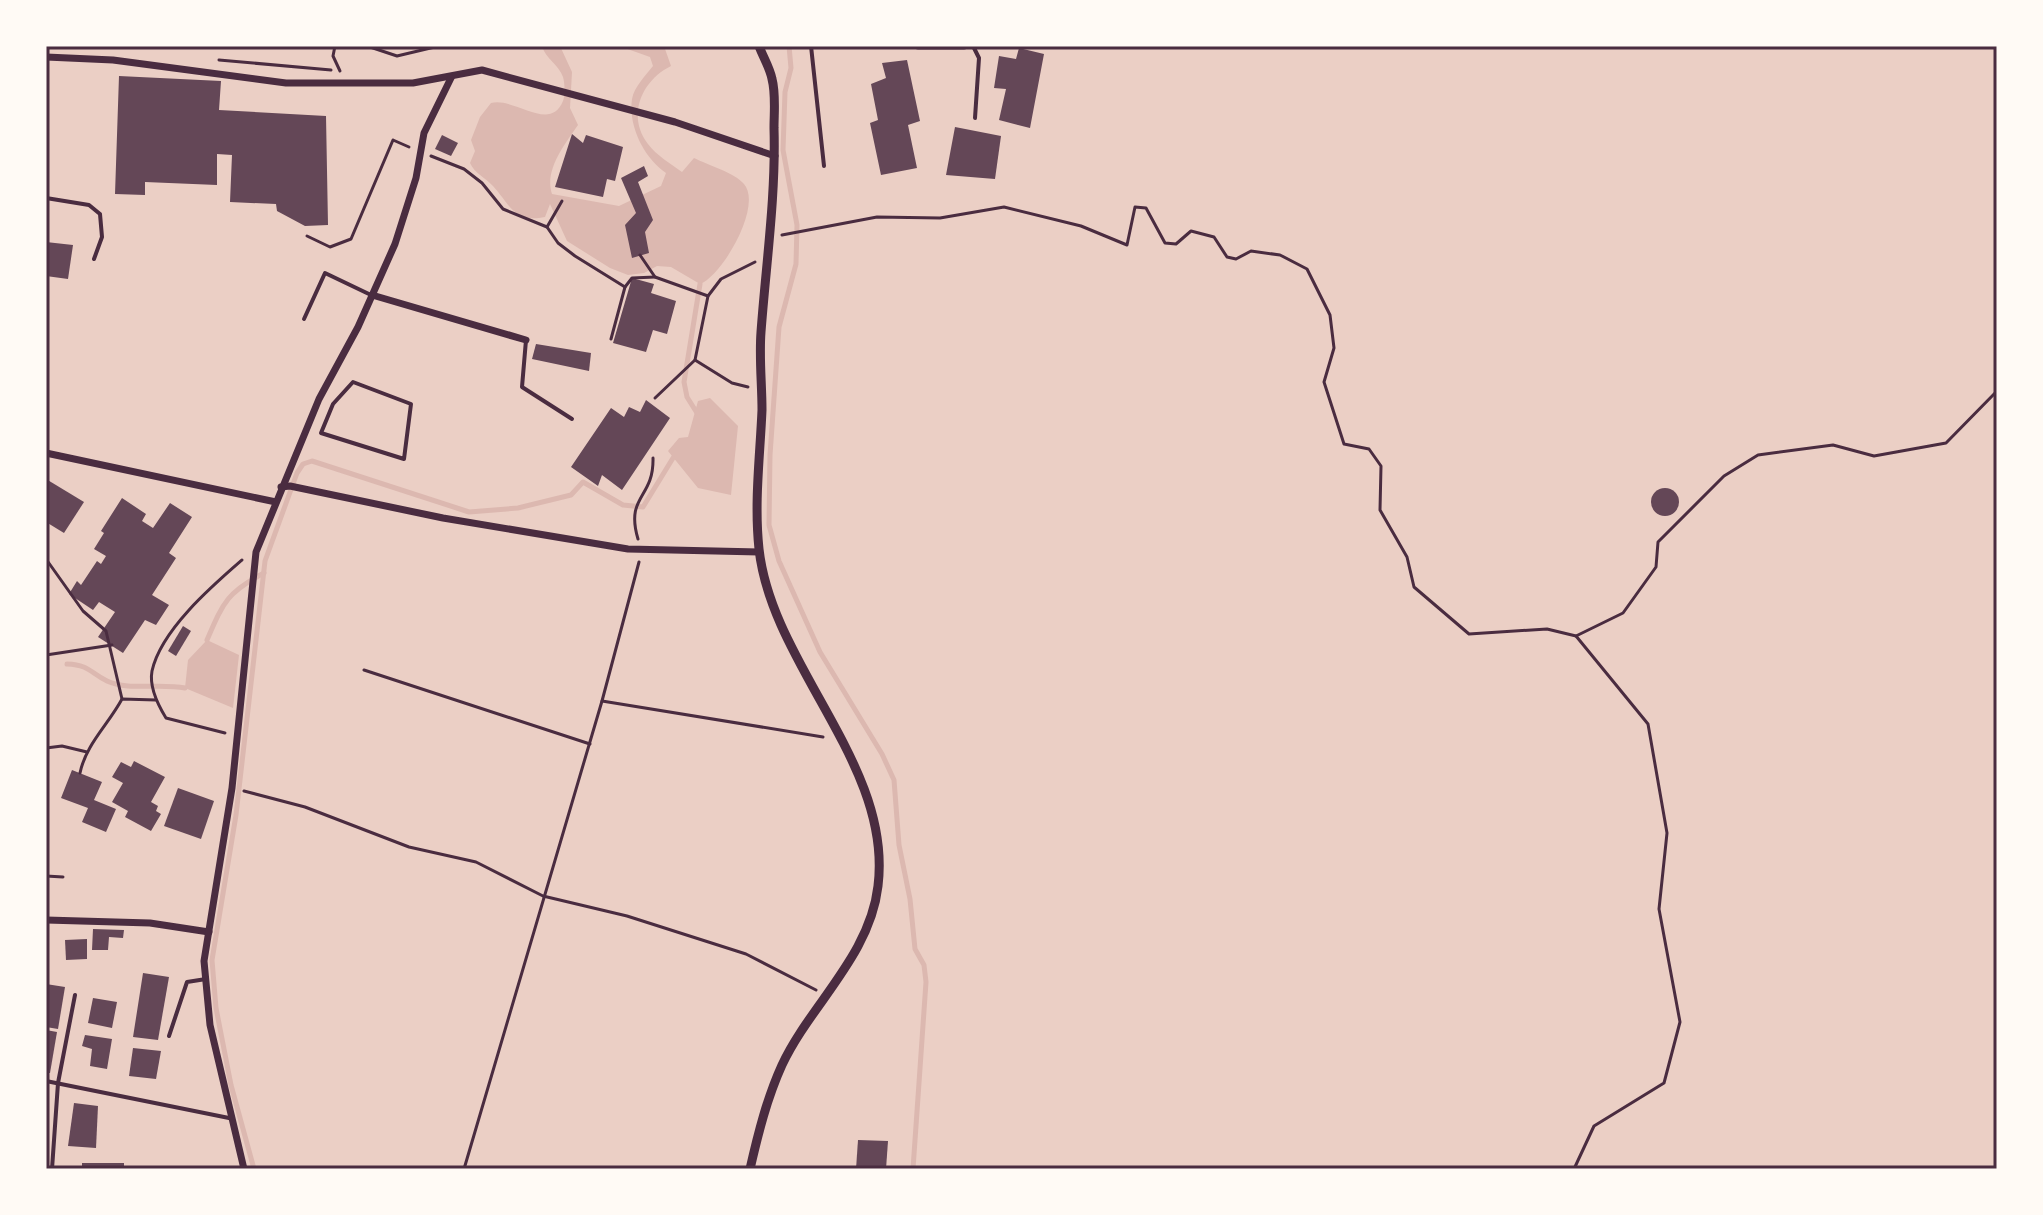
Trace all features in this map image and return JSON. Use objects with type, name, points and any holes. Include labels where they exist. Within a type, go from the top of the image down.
[{"type":"street","points":[[750,1169],[763,1118],[783,1064],[827,997],[867,925],[878,887],[879,859],[872,820],[857,773],[777,618],[759,552],[755,495],[761,335],[775,156],[773,80],[759,46]]},
{"type":"street","points":[[918,46],[964,46]]},
{"type":"street","points":[[46,57],[113,60],[286,83],[413,83],[482,70],[551,86],[775,156]]},
{"type":"street","points":[[244,1169],[229,1118],[210,1025],[204,961],[232,788],[256,552],[276,502],[290,487],[319,399],[395,244],[416,178],[424,133],[451,78]]},
{"type":"street","points":[[372,295],[526,340]]},
{"type":"street","points":[[46,453],[276,502]]},
{"type":"street","points":[[290,487],[443,518],[641,549],[759,552]]},
{"type":"street","points":[[46,920],[150,923],[209,932]]},
{"type":"lane","points":[[811,46],[824,166]]},
{"type":"lane","points":[[973,46],[979,58],[975,118]]},
{"type":"lane","points":[[46,198],[89,205],[100,214],[102,237],[94,259]]},
{"type":"lane","points":[[304,319],[325,273],[372,295]]},
{"type":"lane","points":[[526,340],[522,387],[572,419]]},
{"type":"lane","points":[[353,382],[411,404],[404,459],[321,433],[333,404],[353,382]]},
{"type":"lane","points":[[319,399],[333,404]]},
{"type":"lane","points":[[169,1036],[187,982],[206,979]]},
{"type":"lane","points":[[52,1169],[49,1158],[58,1083],[75,995]]},
{"type":"lane","points":[[46,1081],[229,1118]]},
{"type":"path","points":[[335,46],[333,56],[340,71]]},
{"type":"path","points":[[367,46],[397,56],[439,46]]},
{"type":"path","points":[[307,236],[330,247],[351,239],[393,140],[464,169],[482,183],[503,209],[547,227],[558,243],[625,287]]},
{"type":"path","points":[[547,227],[562,201]]},
{"type":"path","points":[[783,235],[877,217],[940,218],[1004,207],[1081,226],[1127,245],[1135,207],[1146,208],[1165,243],[1176,244],[1191,231],[1214,237],[1227,257],[1236,259],[1251,251],[1280,255],[1307,269],[1330,315],[1334,348],[1324,382],[1344,444],[1369,449],[1381,466],[1380,510],[1407,557],[1414,587],[1469,634],[1547,629],[1576,636],[1648,724],[1667,833],[1659,909],[1680,1022],[1664,1083],[1594,1126],[1574,1169]]},
{"type":"path","points":[[640,255],[655,277]]},
{"type":"path","points":[[655,398],[695,360],[708,296],[726,276],[769,256]]},
{"type":"path","points":[[611,339],[625,287],[632,278],[655,277],[708,296]]},
{"type":"path","points":[[695,360],[732,383],[761,390]]},
{"type":"path","points":[[1576,636],[1623,613],[1656,567],[1658,542],[1724,476],[1758,455],[1833,445],[1874,456],[1946,443],[1997,391]]},
{"type":"path","points":[[464,1169],[602,701],[641,549],[632,513],[652,480],[653,458]]},
{"type":"path","points":[[236,735],[187,726],[166,718],[156,700],[152,678],[159,652],[204,593],[256,552]]},
{"type":"path","points":[[46,559],[83,611],[106,631],[112,645],[122,699],[87,752],[80,773]]},
{"type":"path","points":[[46,655],[112,645]]},
{"type":"path","points":[[364,670],[590,744]]},
{"type":"path","points":[[122,699],[156,700]]},
{"type":"path","points":[[602,701],[841,740]]},
{"type":"path","points":[[46,748],[62,746],[87,752]]},
{"type":"path","points":[[232,788],[305,807],[409,847],[476,862],[543,896],[627,916],[746,954],[783,970],[827,997]]},
{"type":"path","points":[[46,876],[63,877]]},
{"type":"shaded area","points":[[46,46],[1997,46],[1997,1169],[46,1169]]},
{"type":"shaded area","points":[[542,46],[560,46],[572,72],[570,108],[578,125],[553,167],[552,194],[619,206],[661,186],[666,173],[651,159],[639,140],[631,109],[633,95],[653,66],[650,57],[619,46],[664,46],[671,66],[652,80],[640,100],[638,122],[641,133],[655,152],[682,172],[694,158],[734,176],[744,184],[748,194],[748,208],[737,239],[729,255],[709,278],[700,284],[671,267],[657,266],[644,273],[628,275],[610,268],[567,241],[550,204],[545,217],[526,218],[514,211],[472,167],[470,163],[475,151],[471,140],[480,117],[491,103],[550,114],[563,101],[563,77]]},
{"type":"shaded area","points":[[710,398],[738,426],[731,495],[698,488],[668,451],[679,438],[688,437],[698,401]]},
{"type":"shaded area","points":[[207,640],[239,655],[233,708],[185,688],[188,660]]},
{"type":"building","points":[[1019,48],[1044,54],[1030,128],[999,120],[1006,89],[994,88],[999,56],[1016,59]]},
{"type":"building","points":[[907,60],[920,121],[908,125],[917,168],[881,175],[870,123],[878,120],[871,84],[886,78],[882,63]]},
{"type":"building","points":[[119,76],[221,81],[219,110],[326,116],[328,225],[305,226],[277,211],[276,204],[230,202],[232,155],[217,154],[217,185],[145,182],[145,195],[115,194]]},
{"type":"building","points":[[955,127],[1001,136],[995,179],[946,175]]},
{"type":"building","points":[[572,134],[583,143],[586,135],[623,147],[615,181],[607,179],[603,197],[555,187]]},
{"type":"building","points":[[442,135],[458,143],[451,156],[435,149]]},
{"type":"building","points":[[644,166],[648,176],[638,182],[653,220],[645,232],[649,253],[632,258],[625,225],[636,213],[621,178]]},
{"type":"building","points":[[46,242],[73,245],[68,279],[46,276]]},
{"type":"building","points":[[632,278],[654,284],[651,293],[676,301],[667,334],[653,330],[646,352],[613,343]]},
{"type":"building","points":[[536,344],[591,353],[589,371],[532,359]]},
{"type":"building","points":[[646,400],[670,418],[622,490],[602,475],[598,486],[571,467],[611,408],[624,417],[629,407],[640,412]]},
{"type":"building","points":[[46,479],[84,502],[64,533],[46,522]]},
{"type":"building","points":[[1665,488],[1675,492],[1679,502],[1675,512],[1665,516],[1655,512],[1651,502],[1655,492]]},
{"type":"building","points":[[122,498],[146,514],[142,521],[153,528],[170,503],[192,517],[169,553],[176,558],[152,595],[169,605],[156,625],[145,620],[123,653],[98,637],[115,612],[99,602],[93,610],[69,594],[77,581],[81,585],[97,561],[101,564],[106,556],[94,549],[104,533],[101,531]]},
{"type":"building","points":[[183,626],[191,631],[176,656],[168,651]]},
{"type":"building","points":[[134,761],[165,777],[151,802],[158,806],[156,811],[161,814],[151,831],[125,817],[128,811],[112,802],[123,783],[112,777],[121,762],[131,767]]},
{"type":"building","points":[[72,770],[102,782],[94,800],[116,809],[106,832],[82,822],[88,808],[61,798]]},
{"type":"building","points":[[178,788],[214,801],[201,839],[164,826]]},
{"type":"building","points":[[93,929],[124,930],[123,938],[109,937],[108,950],[92,950]]},
{"type":"building","points":[[87,939],[87,959],[66,960],[65,940]]},
{"type":"building","points":[[143,973],[169,977],[158,1040],[133,1037]]},
{"type":"building","points":[[46,984],[65,987],[58,1029],[46,1027]]},
{"type":"building","points":[[93,998],[117,1002],[112,1028],[88,1023]]},
{"type":"building","points":[[46,1030],[57,1032],[50,1073],[46,1073]]},
{"type":"building","points":[[85,1035],[112,1039],[107,1069],[90,1066],[92,1049],[82,1046]]},
{"type":"building","points":[[133,1048],[161,1051],[156,1079],[129,1076]]},
{"type":"building","points":[[74,1103],[98,1106],[96,1148],[68,1146]]},
{"type":"building","points":[[858,1140],[888,1141],[886,1169],[856,1169]]},
{"type":"building","points":[[82,1163],[124,1163],[124,1169],[82,1169]]},
{"type":"waterway","points":[[789,46],[791,68],[785,92],[783,150],[797,225],[796,264],[779,327],[770,455],[769,525],[779,561],[820,652],[882,754],[894,780],[899,845],[910,899],[915,949],[924,965],[926,982],[913,1169]]},
{"type":"waterway","points":[[697,413],[687,397],[684,382],[700,284]]},
{"type":"waterway","points":[[254,1169],[231,1085],[216,1008],[212,960],[236,815],[265,561],[297,473],[303,464],[312,461],[469,512],[518,508],[571,495],[583,482],[623,505],[643,507],[673,458]]},
{"type":"waterway","points":[[207,640],[228,600],[242,586],[264,573]]},
{"type":"waterway","points":[[67,664],[85,668],[115,684],[185,688]]}]
